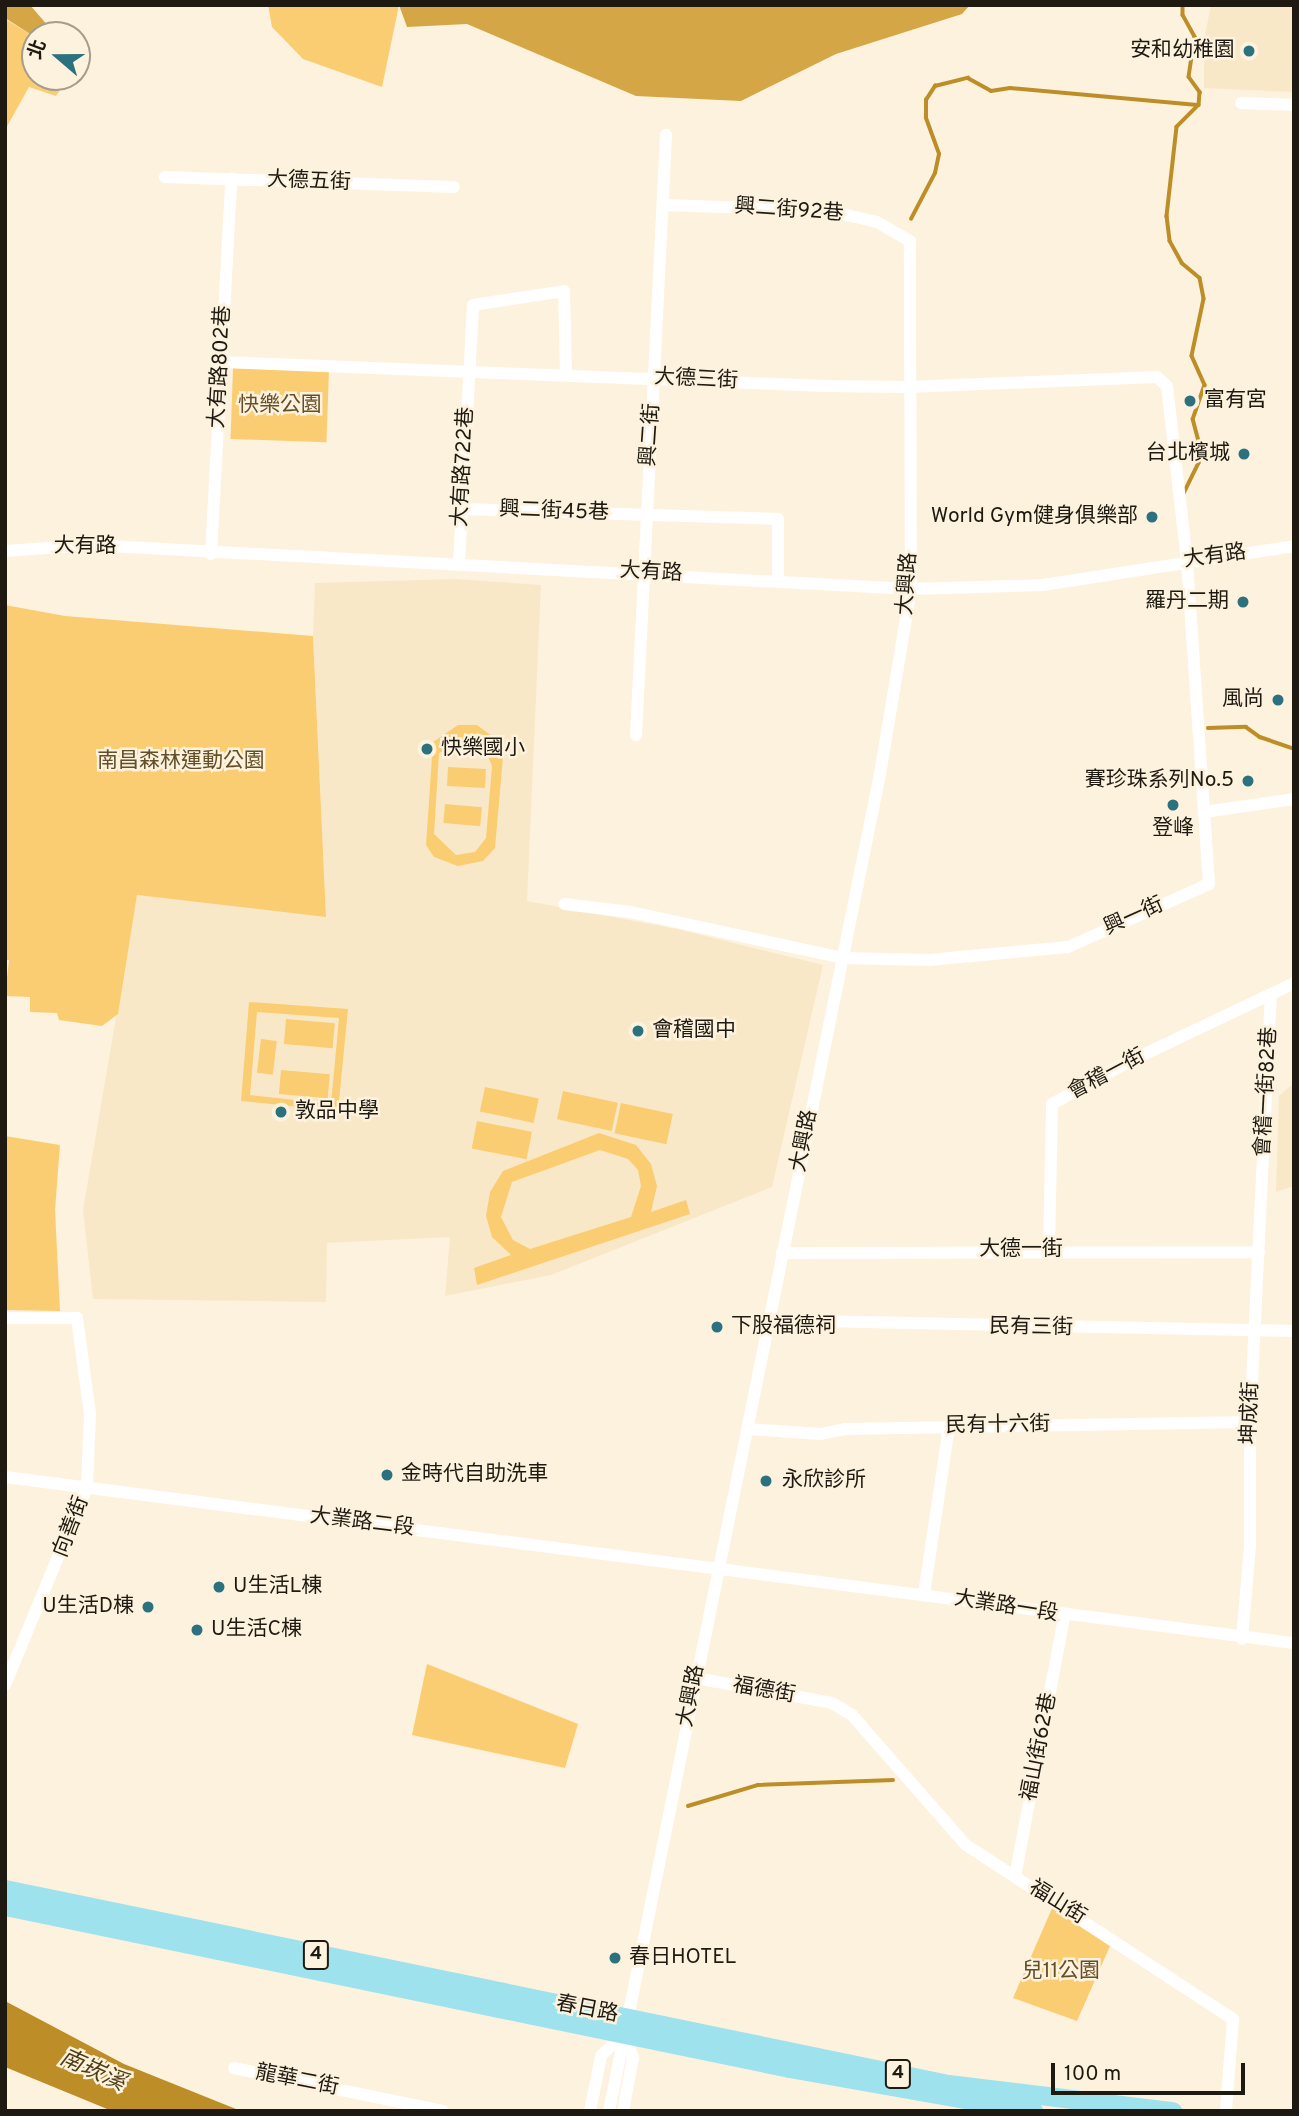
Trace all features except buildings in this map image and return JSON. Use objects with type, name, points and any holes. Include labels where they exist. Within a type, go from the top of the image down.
[{"type":"main road","name":"春日路","points":[[5,1889],[943,2098],[1033,2111]]},
{"type":"main road","name":"春日路","points":[[5,1906],[948,2084],[1172,2111]]},
{"type":"street","points":[[1241,103],[1294,104]]},
{"type":"street","name":"興二街","points":[[636,735],[642,572],[655,377],[666,135]]},
{"type":"street","name":"大德五街","points":[[165,177],[454,187]]},
{"type":"street","name":"大有路802巷","points":[[211,554],[231,179]]},
{"type":"street","name":"興二街92巷","points":[[663,205],[830,211],[877,222],[910,241]]},
{"type":"street","name":"大興路","points":[[608,2111],[843,958],[911,589],[908,387],[910,241]]},
{"type":"street","name":"大有路722巷","points":[[459,564],[473,305],[564,291],[566,374]]},
{"type":"street","name":"大德三街","points":[[222,362],[908,387],[1157,377],[1167,386]]},
{"type":"street","name":"興一街","points":[[564,904],[630,912],[843,958],[942,959],[1068,947],[1209,884],[1187,561],[1167,386]]},
{"type":"street","name":"興二街45巷","points":[[463,509],[778,519],[778,581]]},
{"type":"street","name":"大有路","points":[[5,551],[90,545],[211,554],[642,572],[911,589],[1043,585],[1294,546]]},
{"type":"street","points":[[1204,812],[1294,799]]},
{"type":"street","name":"會稽一街","points":[[1049,1250],[1052,1104],[1130,1061],[1294,983]]},
{"type":"street","name":"會稽一街82巷","points":[[1262,1188],[1271,995]]},
{"type":"street","name":"坤成街","points":[[1242,1639],[1250,1545],[1250,1422],[1262,1188]]},
{"type":"street","name":"大德一街","points":[[782,1253],[1049,1250],[1259,1252]]},
{"type":"street","name":"向善街","points":[[5,1318],[77,1318],[90,1414],[87,1487],[5,1685]]},
{"type":"street","name":"民有三街","points":[[769,1320],[1294,1331]]},
{"type":"street","name":"民有十六街","points":[[747,1429],[821,1434],[845,1429],[1250,1422]]},
{"type":"street","points":[[924,1594],[949,1427]]},
{"type":"street","name":"大業路二段","points":[[5,1477],[718,1569]]},
{"type":"street","name":"大業路一段","points":[[718,1569],[924,1594],[1064,1617],[1294,1643]]},
{"type":"street","name":"福山街62巷","points":[[1015,1877],[1064,1617]]},
{"type":"street","name":"福德街","points":[[696,1678],[832,1703]]},
{"type":"street","name":"福山街","points":[[832,1703],[852,1715],[967,1845],[1233,2019],[1226,2111]]},
{"type":"street","points":[[590,2111],[601,2056],[625,2025]]},
{"type":"street","points":[[623,2111],[633,2059],[625,2025]]},
{"type":"street","name":"龍華二街","points":[[234,2068],[443,2111]]},
{"type":"shaded area","points":[[5,5],[30,5],[44,21],[21,21],[21,28],[5,18]]},
{"type":"shaded area","points":[[399,5],[970,5],[962,14],[836,54],[741,101],[636,96],[467,24],[407,27]]},
{"type":"shaded area","name":"安和幼稚園","points":[[1211,5],[1294,5],[1294,92],[1204,88],[1204,40]]},
{"type":"shaded area","points":[[456,579],[541,585],[527,901],[677,929],[823,965],[772,1187],[551,1275],[445,1296],[450,1237],[327,1243],[326,1302],[93,1299],[83,1210],[137,895],[326,916],[313,636],[315,583]]},
{"type":"shaded area","points":[[1294,1083],[1294,1186],[1276,1192],[1279,1096]]},
{"type":"green space","points":[[268,5],[399,5],[382,87],[303,59],[272,27]]},
{"type":"green space","points":[[5,19],[21,29],[21,91],[27,91],[5,130]]},
{"type":"green space","points":[[41,91],[59,91],[56,96]]},
{"type":"green space","name":"快樂公園","points":[[233,368],[329,371],[326,442],[231,439]]},
{"type":"green space","name":"南昌森林運動公園","points":[[5,605],[65,616],[313,636],[326,917],[137,895],[118,1014],[102,1026],[59,1020],[57,1013],[30,1012],[30,997],[5,996],[9,960],[5,960]]},
{"type":"green space","points":[[458,725],[477,725],[489,734],[503,757],[495,848],[483,861],[458,866],[434,857],[426,845],[433,742]],"holes":[[[471,737],[482,743],[492,766],[486,838],[475,852],[456,855],[434,834],[439,753]]]},
{"type":"green space","points":[[448,767],[486,769],[485,788],[447,786]]},
{"type":"green space","points":[[445,804],[482,807],[480,826],[443,823]]},
{"type":"green space","points":[[249,1002],[348,1009],[338,1111],[241,1101]],"holes":[[[257,1012],[339,1018],[331,1104],[250,1095]]]},
{"type":"green space","points":[[286,1019],[335,1023],[333,1048],[284,1044]]},
{"type":"green space","points":[[261,1039],[277,1041],[273,1075],[257,1073]]},
{"type":"green space","points":[[281,1070],[330,1074],[328,1098],[279,1094]]},
{"type":"green space","points":[[485,1087],[539,1098],[534,1123],[480,1111]]},
{"type":"green space","points":[[563,1091],[618,1103],[612,1131],[557,1119]]},
{"type":"green space","points":[[621,1103],[673,1114],[666,1144],[615,1133]]},
{"type":"green space","points":[[477,1121],[532,1132],[527,1159],[472,1148]]},
{"type":"green space","points":[[599,1133],[636,1145],[651,1164],[657,1186],[651,1212],[686,1200],[690,1214],[477,1285],[474,1268],[511,1255],[492,1237],[486,1216],[490,1192],[503,1171]],"holes":[[[600,1150],[628,1159],[638,1170],[641,1186],[631,1217],[530,1249],[513,1240],[501,1217],[512,1182]]]},
{"type":"green space","points":[[5,1136],[60,1145],[55,1210],[60,1311],[5,1310]]},
{"type":"green space","points":[[427,1664],[578,1724],[565,1768],[412,1735]]},
{"type":"green space","name":"兒11公園","points":[[1053,1906],[1110,1946],[1077,2021],[1013,1998]]},
{"type":"water","name":"南崁溪","points":[[5,2001],[124,2064],[241,2111],[112,2111],[5,2067]]},
{"type":"waterway","points":[[1183,5],[1183,15],[1195,37],[1189,77],[1200,92],[1199,105],[1177,127],[1167,216],[1170,241],[1182,263],[1200,278],[1204,299],[1192,356],[1205,385],[1193,419],[1200,445],[1199,463],[1184,494]]},
{"type":"waterway","points":[[911,219],[935,173],[939,154],[926,118],[926,100],[935,86],[968,78],[991,91],[1010,88],[1197,105]]},
{"type":"waterway","points":[[1208,728],[1246,727],[1260,737],[1294,749]]},
{"type":"waterway","points":[[688,1806],[758,1785],[893,1780]]},
{"type":"place","name":"安和幼稚園","points":[[1249,51]]},
{"type":"place","name":"富有宮","points":[[1190,401]]},
{"type":"place","name":"台北檳城","points":[[1244,454]]},
{"type":"place","name":"World Gym健身俱樂部","points":[[1152,517]]},
{"type":"place","name":"羅丹二期","points":[[1243,602]]},
{"type":"place","name":"風尚","points":[[1278,700]]},
{"type":"place","name":"快樂國小","points":[[427,749]]},
{"type":"place","name":"賽珍珠系列No.5","points":[[1248,781]]},
{"type":"place","name":"登峰","points":[[1173,805]]},
{"type":"place","name":"會稽國中","points":[[638,1031]]},
{"type":"place","name":"敦品中學","points":[[281,1112]]},
{"type":"place","name":"下股福德祠","points":[[717,1327]]},
{"type":"place","name":"金時代自助洗車","points":[[387,1475]]},
{"type":"place","name":"永欣診所","points":[[766,1481]]},
{"type":"place","name":"U生活L棟","points":[[219,1587]]},
{"type":"place","name":"U生活D棟","points":[[148,1607]]},
{"type":"place","name":"U生活C棟","points":[[197,1630]]},
{"type":"place","name":"春日HOTEL","points":[[615,1958]]}]
